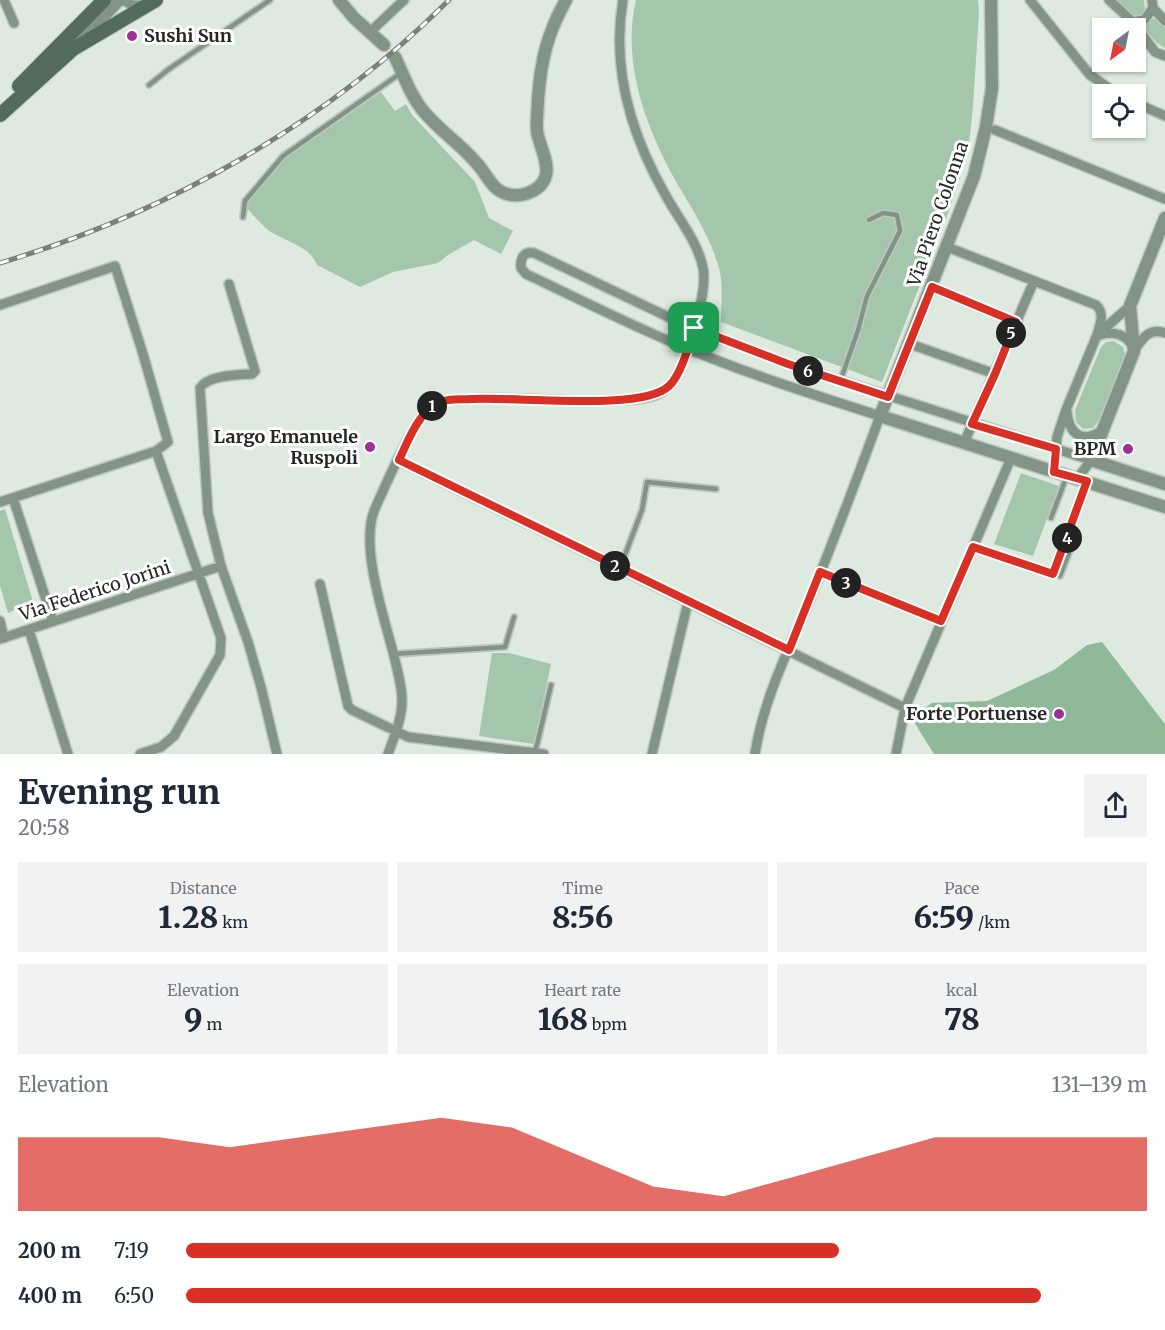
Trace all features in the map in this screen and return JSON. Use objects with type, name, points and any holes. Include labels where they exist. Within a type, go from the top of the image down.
[{"type":"main road","points":[[0,104],[104,0]]},
{"type":"main road","points":[[0,115],[73,49],[152,3]]},
{"type":"street","points":[[4,0],[14,23]]},
{"type":"street","points":[[73,49],[120,0],[132,5],[152,3]]},
{"type":"street","points":[[339,0],[354,18],[384,45]]},
{"type":"street","points":[[370,32],[404,0]]},
{"type":"street","points":[[395,57],[423,111],[472,159],[494,186],[507,194],[527,194],[537,188],[546,176],[546,163],[539,143],[537,125],[541,61],[550,33],[566,0]]},
{"type":"street","points":[[388,754],[396,731],[402,699],[372,566],[368,535],[369,523],[374,510],[414,428],[437,403],[485,398],[599,402],[648,397],[662,392],[673,382],[694,328],[704,288],[703,268],[694,244],[654,175],[632,124],[619,59],[623,0]]},
{"type":"street","name":"Via Piero Colonna","points":[[880,416],[971,187],[986,127],[992,80],[991,0]]},
{"type":"street","points":[[1030,0],[1090,75],[1103,84]]},
{"type":"street","points":[[1109,0],[1129,18]]},
{"type":"street","points":[[1146,18],[1153,4],[1165,21]]},
{"type":"street","points":[[1146,40],[1155,52],[1165,56]]},
{"type":"street","points":[[1146,107],[1165,116]]},
{"type":"street","points":[[995,130],[1165,199]]},
{"type":"street","points":[[1134,351],[1130,306],[1165,218]]},
{"type":"street","points":[[947,247],[1098,307],[1102,317],[1097,335],[1066,410],[1056,449],[1054,472]]},
{"type":"street","points":[[1165,484],[972,424],[954,429],[880,416],[782,384],[687,348],[526,274],[521,268],[521,260],[527,253],[534,253],[694,328],[840,382],[888,397],[954,429],[964,443],[1165,507]]},
{"type":"street","points":[[0,304],[115,266],[168,442],[156,451],[0,502]]},
{"type":"street","points":[[964,443],[1034,281]]},
{"type":"street","points":[[229,284],[255,371],[252,374],[227,375],[203,384],[200,388],[208,513],[221,566],[248,642],[277,754]]},
{"type":"street","points":[[932,287],[1016,322]]},
{"type":"street","points":[[1097,335],[1130,306]]},
{"type":"street","points":[[973,547],[1053,574],[1077,478],[1091,460],[1134,351],[1149,332],[1156,330],[1165,333]]},
{"type":"street","points":[[1097,335],[1108,333],[1122,335],[1132,344],[1134,351]]},
{"type":"street","points":[[910,344],[995,374]]},
{"type":"street","points":[[1066,410],[1069,426],[1078,435],[1092,436],[1103,430]]},
{"type":"street","points":[[755,754],[763,715],[880,416]]},
{"type":"street","points":[[140,754],[161,747],[174,736],[220,655],[221,638],[156,451]]},
{"type":"street","points":[[896,754],[905,708],[1011,458]]},
{"type":"street","points":[[399,460],[905,708]]},
{"type":"street","points":[[13,498],[53,621]]},
{"type":"street","name":"Via Federico Jorini","points":[[2,638],[221,566]]},
{"type":"street","points":[[820,572],[941,621]]},
{"type":"street","points":[[320,584],[348,706],[359,714],[408,737],[484,750],[540,753]]},
{"type":"street","points":[[652,754],[688,602]]},
{"type":"street","points":[[0,621],[2,638]]},
{"type":"street","points":[[29,630],[68,754]]},
{"type":"lane","points":[[149,85],[270,0]]},
{"type":"lane","points":[[243,217],[245,201],[283,156],[402,72]]},
{"type":"lane","points":[[840,382],[867,296],[900,231],[897,215],[883,213],[869,220]]},
{"type":"lane","points":[[1052,518],[1077,478]]},
{"type":"lane","points":[[620,568],[642,510],[647,482],[716,489]]},
{"type":"lane","points":[[1053,574],[1060,576],[1076,535]]},
{"type":"lane","points":[[393,654],[505,647],[514,617]]},
{"type":"lane","points":[[540,753],[551,685]]},
{"type":"green space","points":[[636,0],[978,0],[973,106],[968,154],[950,208],[882,382],[721,322],[721,284],[717,260],[702,227],[656,142],[640,96],[632,48],[632,24]]},
{"type":"green space","points":[[1116,0],[1144,0],[1145,11],[1138,16],[1131,14]]},
{"type":"green space","points":[[1153,19],[1157,19],[1165,27],[1165,48],[1146,30],[1146,25]]},
{"type":"green space","points":[[381,92],[395,111],[406,104],[412,115],[475,182],[489,218],[513,231],[501,254],[474,240],[438,263],[393,272],[360,287],[317,265],[314,258],[303,248],[268,230],[245,206],[284,159]]},
{"type":"green space","points":[[1114,341],[1123,347],[1125,354],[1099,420],[1093,428],[1083,429],[1076,422],[1075,410],[1101,347],[1106,342]]},
{"type":"green space","points":[[1021,473],[1059,486],[1033,556],[994,544]]},
{"type":"green space","points":[[5,509],[33,602],[8,613],[0,586],[0,511]]},
{"type":"green space","points":[[1102,642],[1165,724],[1165,754],[934,754],[911,717],[932,703],[987,701],[1054,670],[1087,645]]},
{"type":"green space","points":[[492,653],[509,653],[551,664],[534,744],[479,736]]},
{"type":"railway","points":[[0,263],[123,218],[183,191],[241,159],[296,125],[350,86],[401,45],[449,0]]},
{"type":"place","name":"Sushi Sun","points":[[132,36]]},
{"type":"place","name":"Largo Emanuele Ruspoli","points":[[370,447]]},
{"type":"place","name":"BPM","points":[[1128,449]]},
{"type":"place","name":"Forte Portuense","points":[[1059,714]]},
{"type":"route","points":[[932,287],[1016,322],[972,424],[1056,449],[1054,472],[1087,481],[1053,574],[973,547],[941,621],[820,572],[789,650],[399,460],[414,428],[432,406],[443,401],[485,398],[599,402],[648,397],[662,392],[676,377],[694,328],[788,364],[888,397],[932,287]]}]
